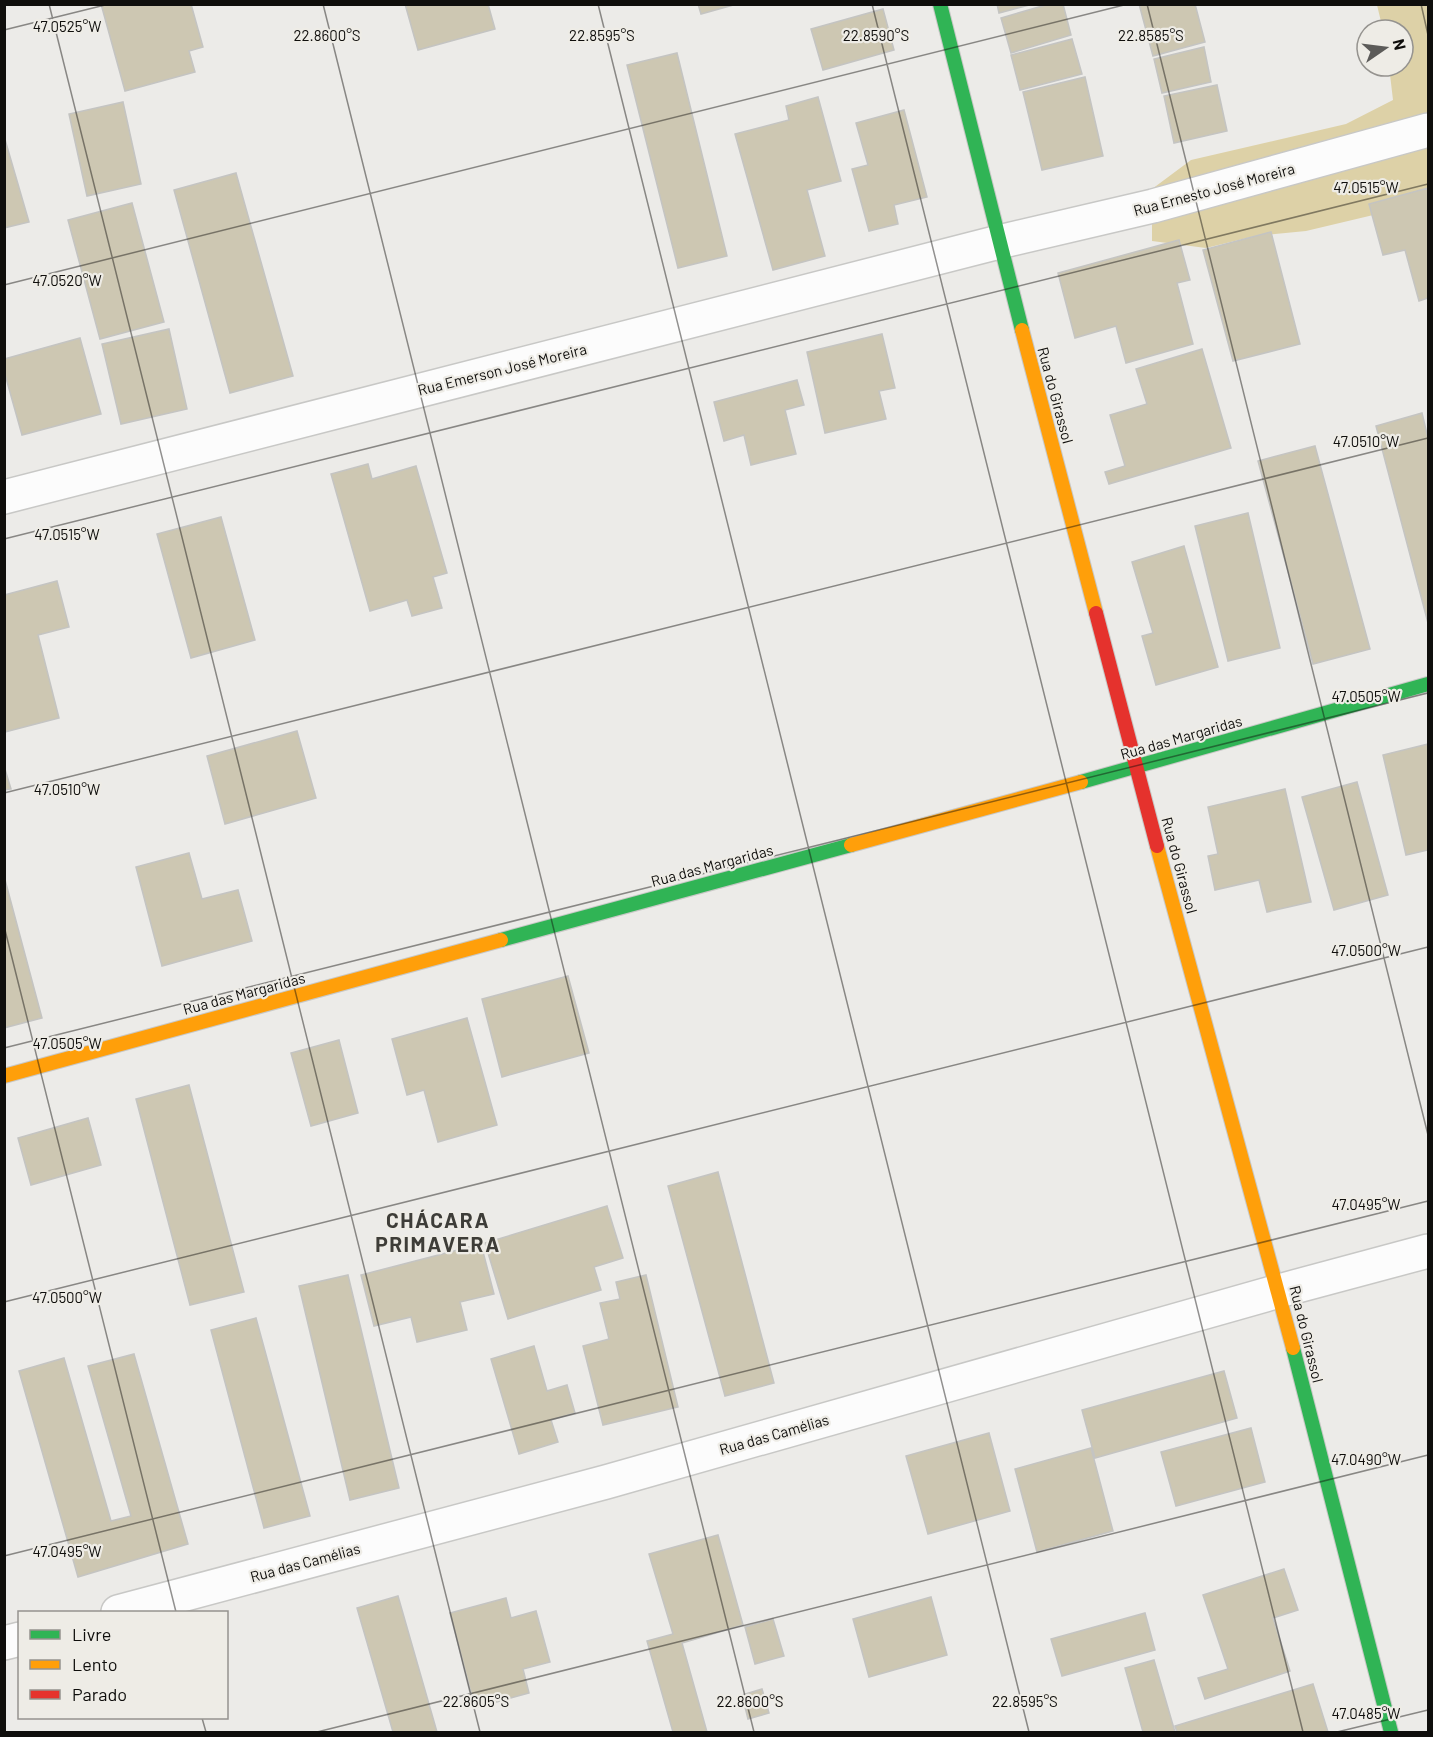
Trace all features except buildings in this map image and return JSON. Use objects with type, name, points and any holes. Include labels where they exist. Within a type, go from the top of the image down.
[{"type":"street","name":"Rua do Girassol","points":[[940,4],[999,242],[1136,766],[1279,1291],[1392,1732]]},
{"type":"street","name":"Rua Ernesto José Moreira","points":[[999,242],[1153,206],[1428,130]]},
{"type":"street","name":"Rua Emerson José Moreira","points":[[4,497],[999,242]]},
{"type":"street","name":"Rua das Margaridas","points":[[4,1076],[1428,684]]},
{"type":"street","name":"Rua das Camélias","points":[[122,1611],[618,1479],[1279,1291],[1428,1251]]},
{"type":"shaded area","points":[[1377,5],[1428,5],[1428,202],[1306,231],[1255,236],[1206,248],[1152,241],[1152,189],[1191,160],[1346,124],[1393,100],[1390,78],[1415,78],[1415,18],[1380,18]]},
{"type":"traffic: fast","points":[[940,4],[1022,330]]},
{"type":"traffic: fast","points":[[1081,782],[1428,684]]},
{"type":"traffic: fast","points":[[501,940],[851,845]]},
{"type":"traffic: fast","points":[[1293,1348],[1391,1732]]},
{"type":"traffic: slow","points":[[1022,330],[1096,613]]},
{"type":"traffic: slow","points":[[851,845],[1081,782]]},
{"type":"traffic: slow","points":[[1157,846],[1293,1348]]},
{"type":"traffic: slow","points":[[4,1076],[501,940]]},
{"type":"traffic: jam","points":[[1096,613],[1157,846]]},
{"type":"district","name":"CHÁCARA PRIMAVERA","points":[[438,1231]]}]
